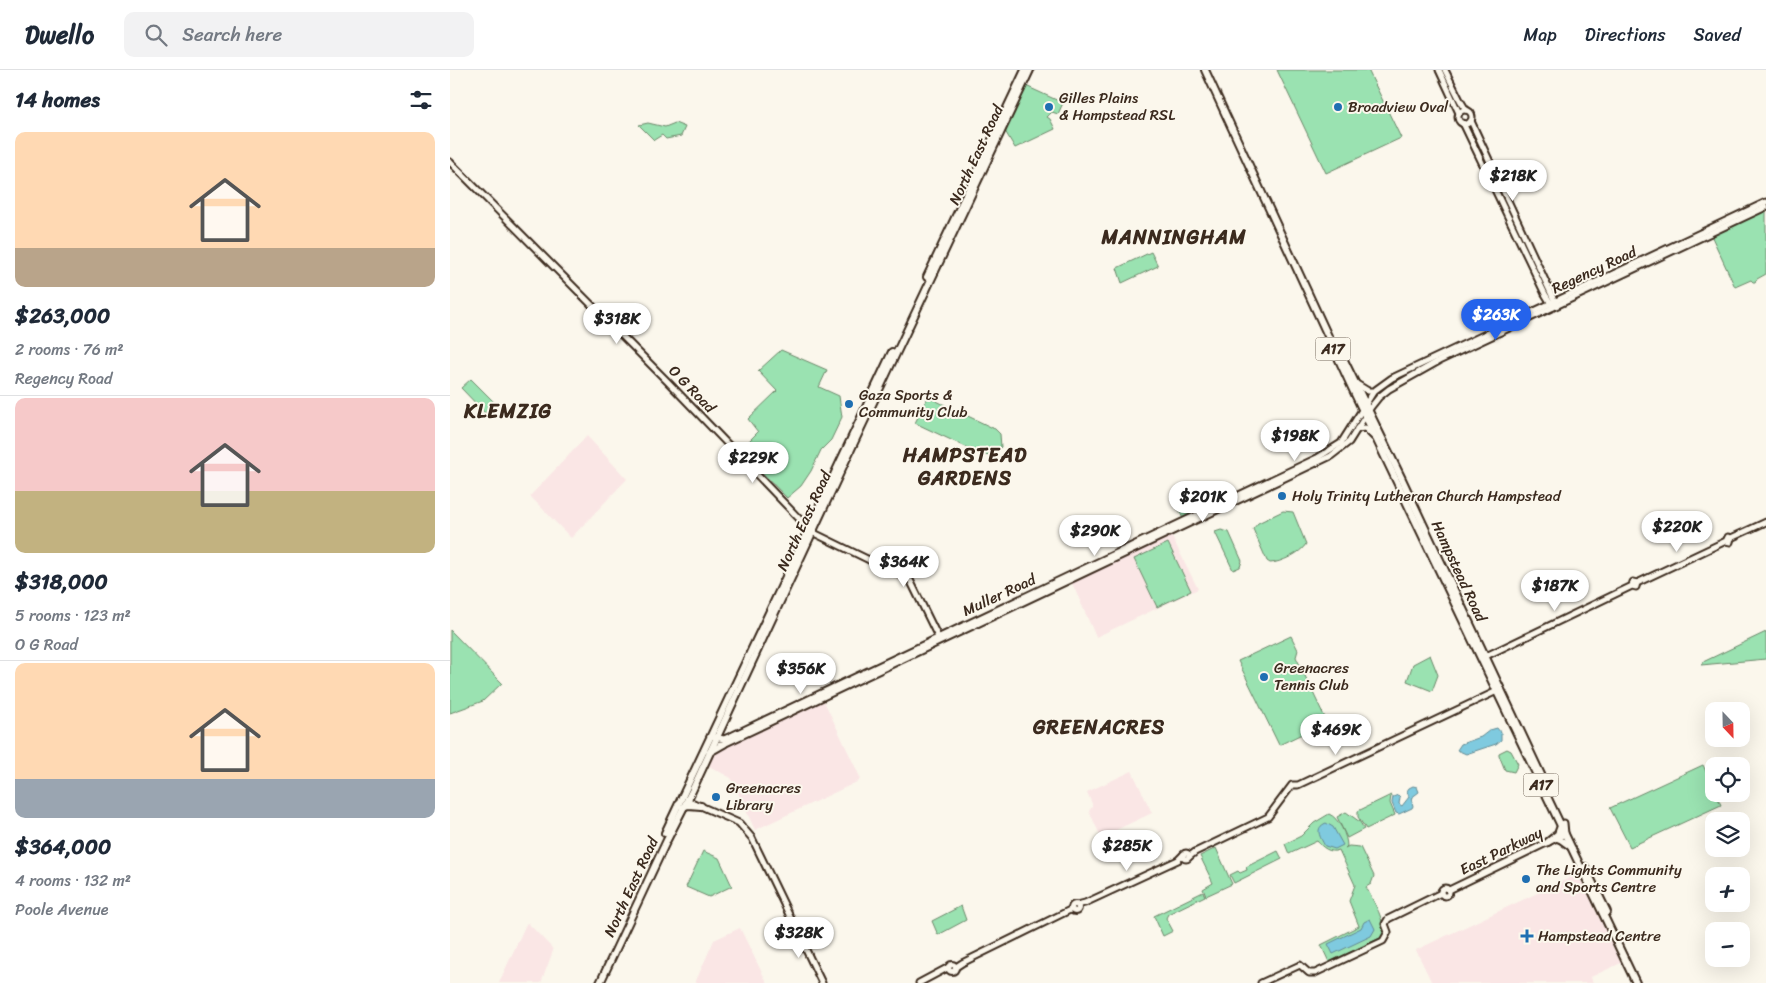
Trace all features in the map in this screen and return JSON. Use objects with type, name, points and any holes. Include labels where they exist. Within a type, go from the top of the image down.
[{"type":"highway","name":"North East Road","points":[[1011,106],[1025,70]]},
{"type":"highway","name":"North East Road","points":[[600,983],[634,903],[761,638],[994,140],[1030,70]]},
{"type":"highway","name":"Hampstead Road","points":[[1205,70],[1365,411],[1484,657],[1573,849]]},
{"type":"highway","name":"Hampstead Road","points":[[1317,309],[1355,383],[1378,441],[1399,478]]},
{"type":"highway","name":"North East Road","points":[[664,841],[683,807],[684,799],[692,791],[708,755],[712,739]]},
{"type":"highway","points":[[708,755],[712,750],[724,744]]},
{"type":"highway","points":[[683,807],[688,805],[701,806]]},
{"type":"highway","name":"Hampstead Road","points":[[1562,825],[1605,912],[1636,983]]},
{"type":"highway","points":[[1548,842],[1558,834],[1562,825]]},
{"type":"highway","name":"North East Road","points":[[595,983],[620,935]]},
{"type":"highway","name":"Hampstead Road","points":[[1625,957],[1640,983]]},
{"type":"main road","points":[[1438,70],[1459,113],[1458,118],[1463,124],[1554,305]]},
{"type":"main road","points":[[1446,70],[1460,100],[1466,110],[1472,114],[1470,121],[1554,305]]},
{"type":"main road","points":[[1459,113],[1466,110]]},
{"type":"main road","points":[[1463,124],[1467,124],[1470,121]]},
{"type":"main road","name":"O G Road","points":[[450,162],[667,381],[810,531]]},
{"type":"main road","name":"Regency Road","points":[[1365,411],[1379,397],[1439,361],[1766,202]]},
{"type":"main road","name":"Regency Road","points":[[1365,411],[1374,391],[1392,378],[1766,207]]},
{"type":"main road","points":[[1355,383],[1368,391],[1374,391]]},
{"type":"main road","name":"Muller Road","points":[[712,739],[724,739],[760,724],[1326,458],[1349,442],[1365,411]]},
{"type":"main road","name":"Muller Road","points":[[939,640],[1324,455],[1340,443],[1365,411]]},
{"type":"main road","points":[[1357,429],[1366,429],[1378,441]]},
{"type":"main road","points":[[1484,657],[1766,522]]},
{"type":"main road","points":[[810,531],[910,580],[939,640]]},
{"type":"main road","points":[[918,983],[1268,817],[1292,785],[1298,785],[1499,690]]},
{"type":"main road","name":"Muller Road","points":[[724,744],[760,724]]},
{"type":"main road","points":[[712,739],[724,744]]},
{"type":"main road","points":[[692,791],[694,798],[701,806]]},
{"type":"main road","points":[[684,799],[739,823],[752,838],[822,983]]},
{"type":"main road","name":"East Parkway","points":[[1261,983],[1300,965],[1310,973],[1315,972],[1383,941],[1388,932],[1385,924],[1388,918],[1442,893],[1447,895],[1449,890],[1565,834]]},
{"type":"main road","points":[[1556,838],[1573,849]]},
{"type":"shaded area","points":[[587,436],[627,479],[571,538],[530,496]]},
{"type":"shaded area","points":[[1171,535],[1198,589],[1096,637],[1072,583]]},
{"type":"shaded area","points":[[823,699],[860,777],[859,781],[755,830],[731,778],[709,766],[713,753]]},
{"type":"shaded area","points":[[1132,771],[1152,813],[1101,837],[1089,811],[1092,804],[1087,792]]},
{"type":"shaded area","name":"Hampstead Centre","points":[[1578,874],[1621,963],[1591,977],[1593,983],[1432,983],[1416,950]]},
{"type":"shaded area","points":[[528,923],[553,951],[541,983],[499,983],[526,924]]},
{"type":"shaded area","points":[[740,928],[767,983],[695,983],[714,940]]},
{"type":"green space","points":[[1277,70],[1368,70],[1401,138],[1326,173]]},
{"type":"green space","points":[[1026,86],[1063,103],[1058,114],[1052,112],[1047,117],[1055,129],[1015,148],[1005,131]]},
{"type":"green space","points":[[648,123],[665,127],[675,123],[685,127],[681,136],[666,139],[662,135],[654,140],[639,125]]},
{"type":"green space","points":[[1766,209],[1766,274],[1755,282],[1751,280],[1735,287],[1711,235]]},
{"type":"green space","points":[[1151,252],[1158,266],[1122,283],[1117,268]]},
{"type":"green space","points":[[781,350],[827,370],[819,387],[839,396],[842,417],[831,440],[821,450],[801,486],[787,498],[740,450],[758,432],[748,419],[777,391],[758,371]]},
{"type":"green space","points":[[471,379],[495,403],[485,413],[461,388]]},
{"type":"green space","points":[[928,397],[995,429],[1000,434],[1001,447],[993,454],[983,455],[915,423]]},
{"type":"green space","points":[[1189,489],[1203,495],[1214,507],[1184,521],[1172,494]]},
{"type":"green space","points":[[1283,511],[1293,512],[1306,544],[1300,551],[1290,557],[1270,563],[1267,561],[1253,529],[1258,523]]},
{"type":"green space","points":[[1221,530],[1229,532],[1242,561],[1240,567],[1233,570],[1215,532]]},
{"type":"green space","points":[[1168,543],[1191,591],[1157,607],[1134,559]]},
{"type":"green space","points":[[450,630],[502,683],[483,701],[450,713]]},
{"type":"green space","points":[[1766,632],[1766,659],[1701,665],[1703,662]]},
{"type":"green space","points":[[1291,636],[1298,650],[1296,657],[1327,722],[1279,745],[1238,661]]},
{"type":"green space","points":[[1430,655],[1438,675],[1432,691],[1407,681],[1413,664]]},
{"type":"green space","points":[[1507,749],[1511,751],[1518,764],[1514,772],[1505,770],[1499,755],[1499,753]]},
{"type":"green space","points":[[1703,765],[1705,769],[1705,802],[1720,802],[1721,805],[1630,847],[1610,808]]},
{"type":"green space","points":[[1391,795],[1390,803],[1395,815],[1366,829],[1358,817],[1358,811]]},
{"type":"green space","points":[[1346,812],[1360,822],[1364,829],[1347,838],[1337,817]]},
{"type":"green space","points":[[1329,814],[1336,819],[1342,828],[1347,842],[1345,848],[1349,846],[1360,847],[1374,876],[1371,884],[1366,887],[1379,912],[1383,931],[1382,937],[1329,962],[1321,945],[1359,926],[1349,901],[1355,885],[1339,850],[1332,851],[1324,848],[1317,841],[1289,854],[1285,844],[1301,836],[1314,823]]},
{"type":"green space","points":[[1216,848],[1232,884],[1206,896],[1203,889],[1213,883],[1200,856]]},
{"type":"green space","points":[[703,851],[719,858],[732,886],[709,897],[686,887]]},
{"type":"green space","points":[[1278,851],[1282,859],[1234,883],[1230,875],[1238,871],[1240,873],[1247,870],[1246,867]]},
{"type":"green space","points":[[1203,892],[1205,896],[1168,914],[1166,918],[1173,931],[1163,936],[1154,916]]},
{"type":"green space","points":[[961,906],[966,920],[938,935],[932,921]]},
{"type":"water","points":[[1497,728],[1501,733],[1501,740],[1496,744],[1466,754],[1457,750],[1461,744],[1481,737],[1490,730]]},
{"type":"water","points":[[1413,786],[1417,787],[1419,792],[1411,798],[1412,808],[1399,814],[1396,813],[1392,803],[1393,797],[1398,795],[1400,797],[1399,804],[1402,806],[1409,797],[1407,791]]},
{"type":"water","points":[[1326,823],[1333,827],[1343,845],[1335,849],[1325,846],[1319,830]]},
{"type":"water","points":[[1370,919],[1375,929],[1371,936],[1333,954],[1328,944],[1361,928],[1364,922]]},
{"type":"place","name":"Gilles Plains & Hampstead RSL","points":[[1049,107]]},
{"type":"place","name":"Broadview Oval","points":[[1338,107]]},
{"type":"place","name":"Gaza Sports & Community Club","points":[[849,404]]},
{"type":"place","name":"Holy Trinity Lutheran Church Hampstead","points":[[1282,496]]},
{"type":"place","name":"Greenacres Tennis Club","points":[[1264,677]]},
{"type":"place","name":"Greenacres Library","points":[[716,797]]},
{"type":"place","name":"The Lights Community and Sports Centre","points":[[1526,879]]},
{"type":"place","name":"Hampstead Centre","points":[[1527,936]]},
{"type":"district","name":"MANNINGHAM","points":[[1174,237]]},
{"type":"district","name":"KLEMZIG","points":[[508,411]]},
{"type":"district","name":"HAMPSTEAD GARDENS","points":[[965,466]]},
{"type":"district","name":"GREENACRES","points":[[1099,727]]}]
